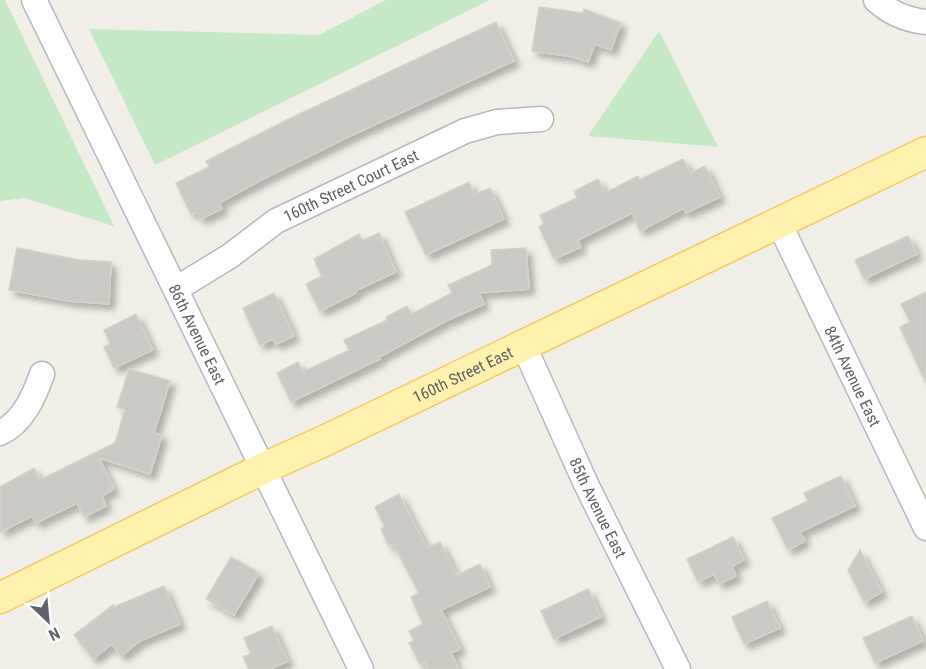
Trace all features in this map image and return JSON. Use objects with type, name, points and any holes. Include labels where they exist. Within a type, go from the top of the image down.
[{"type":"main road","name":"160th Street East","points":[[0,598],[264,468],[926,152]]},
{"type":"street","name":"86th Avenue East","points":[[34,0],[361,669]]},
{"type":"street","points":[[876,0],[882,6],[908,20],[926,22]]},
{"type":"street","name":"160th Street Court East","points":[[176,289],[237,251],[276,221],[465,131],[497,122],[541,119]]},
{"type":"street","name":"84th Avenue East","points":[[779,223],[926,528]]},
{"type":"street","name":"85th Avenue East","points":[[523,344],[586,484],[678,669]]},
{"type":"street","points":[[0,433],[10,428],[33,400],[42,374]]},
{"type":"green space","points":[[0,0],[5,0],[114,226],[24,198],[0,201]]},
{"type":"green space","points":[[386,0],[490,0],[155,165],[89,29],[319,35]]},
{"type":"green space","points":[[659,31],[718,147],[588,136]]},
{"type":"building","points":[[539,7],[583,13],[584,9],[621,23],[611,50],[595,44],[588,62],[574,57],[532,51]]},
{"type":"building","points":[[496,22],[514,61],[348,137],[261,180],[219,203],[222,209],[201,219],[197,212],[191,214],[176,183],[209,167],[206,161],[293,117]]},
{"type":"building","points":[[683,159],[690,173],[705,166],[720,197],[686,213],[684,208],[640,231],[632,213],[578,240],[581,247],[554,259],[539,227],[544,224],[540,215],[577,198],[574,191],[598,179],[605,193],[638,176],[639,180]]},
{"type":"building","points":[[469,182],[474,195],[490,188],[504,219],[426,255],[405,212]]},
{"type":"building","points":[[379,233],[396,272],[355,291],[356,293],[320,311],[306,284],[322,276],[314,259],[359,234],[362,241]]},
{"type":"building","points":[[908,236],[917,254],[864,279],[855,260]]},
{"type":"building","points":[[17,248],[79,260],[111,262],[109,304],[69,301],[9,290]]},
{"type":"building","points":[[526,248],[529,289],[479,293],[484,304],[446,321],[379,357],[380,359],[291,402],[277,373],[298,362],[303,372],[349,350],[344,340],[387,320],[386,317],[407,306],[412,314],[452,293],[448,285],[492,265],[491,250]]},
{"type":"building","points":[[926,292],[926,383],[900,327],[910,322],[901,304]]},
{"type":"building","points":[[274,293],[294,336],[276,344],[273,339],[260,345],[243,308]]},
{"type":"building","points":[[136,314],[153,350],[114,368],[104,347],[110,344],[104,330]]},
{"type":"building","points":[[129,369],[170,381],[154,433],[162,435],[150,474],[99,458],[114,489],[102,496],[106,506],[84,517],[77,503],[36,523],[32,516],[0,532],[0,487],[34,468],[40,480],[115,443],[125,410],[117,407]]},
{"type":"building","points":[[841,476],[855,506],[800,532],[805,541],[788,550],[772,518],[808,501],[804,493]]},
{"type":"building","points":[[399,494],[427,548],[440,542],[457,575],[480,564],[490,587],[441,610],[460,649],[451,653],[459,669],[428,669],[425,662],[420,664],[409,643],[414,641],[409,631],[423,624],[411,597],[419,593],[393,544],[389,546],[381,529],[385,527],[375,507]]},
{"type":"building","points":[[733,537],[744,560],[732,566],[736,576],[719,584],[714,574],[698,582],[687,559]]},
{"type":"building","points":[[860,550],[882,592],[864,602],[848,570]]},
{"type":"building","points":[[231,557],[259,573],[234,615],[206,599]]},
{"type":"building","points":[[164,586],[180,624],[140,641],[121,656],[112,644],[93,659],[74,635],[113,605],[114,607]]},
{"type":"building","points":[[588,589],[601,617],[554,639],[541,611]]},
{"type":"building","points":[[767,601],[780,628],[744,644],[732,617]]},
{"type":"building","points":[[912,616],[923,641],[875,663],[863,638]]},
{"type":"building","points":[[272,626],[288,661],[270,669],[249,669],[243,657],[251,654],[244,638]]}]
